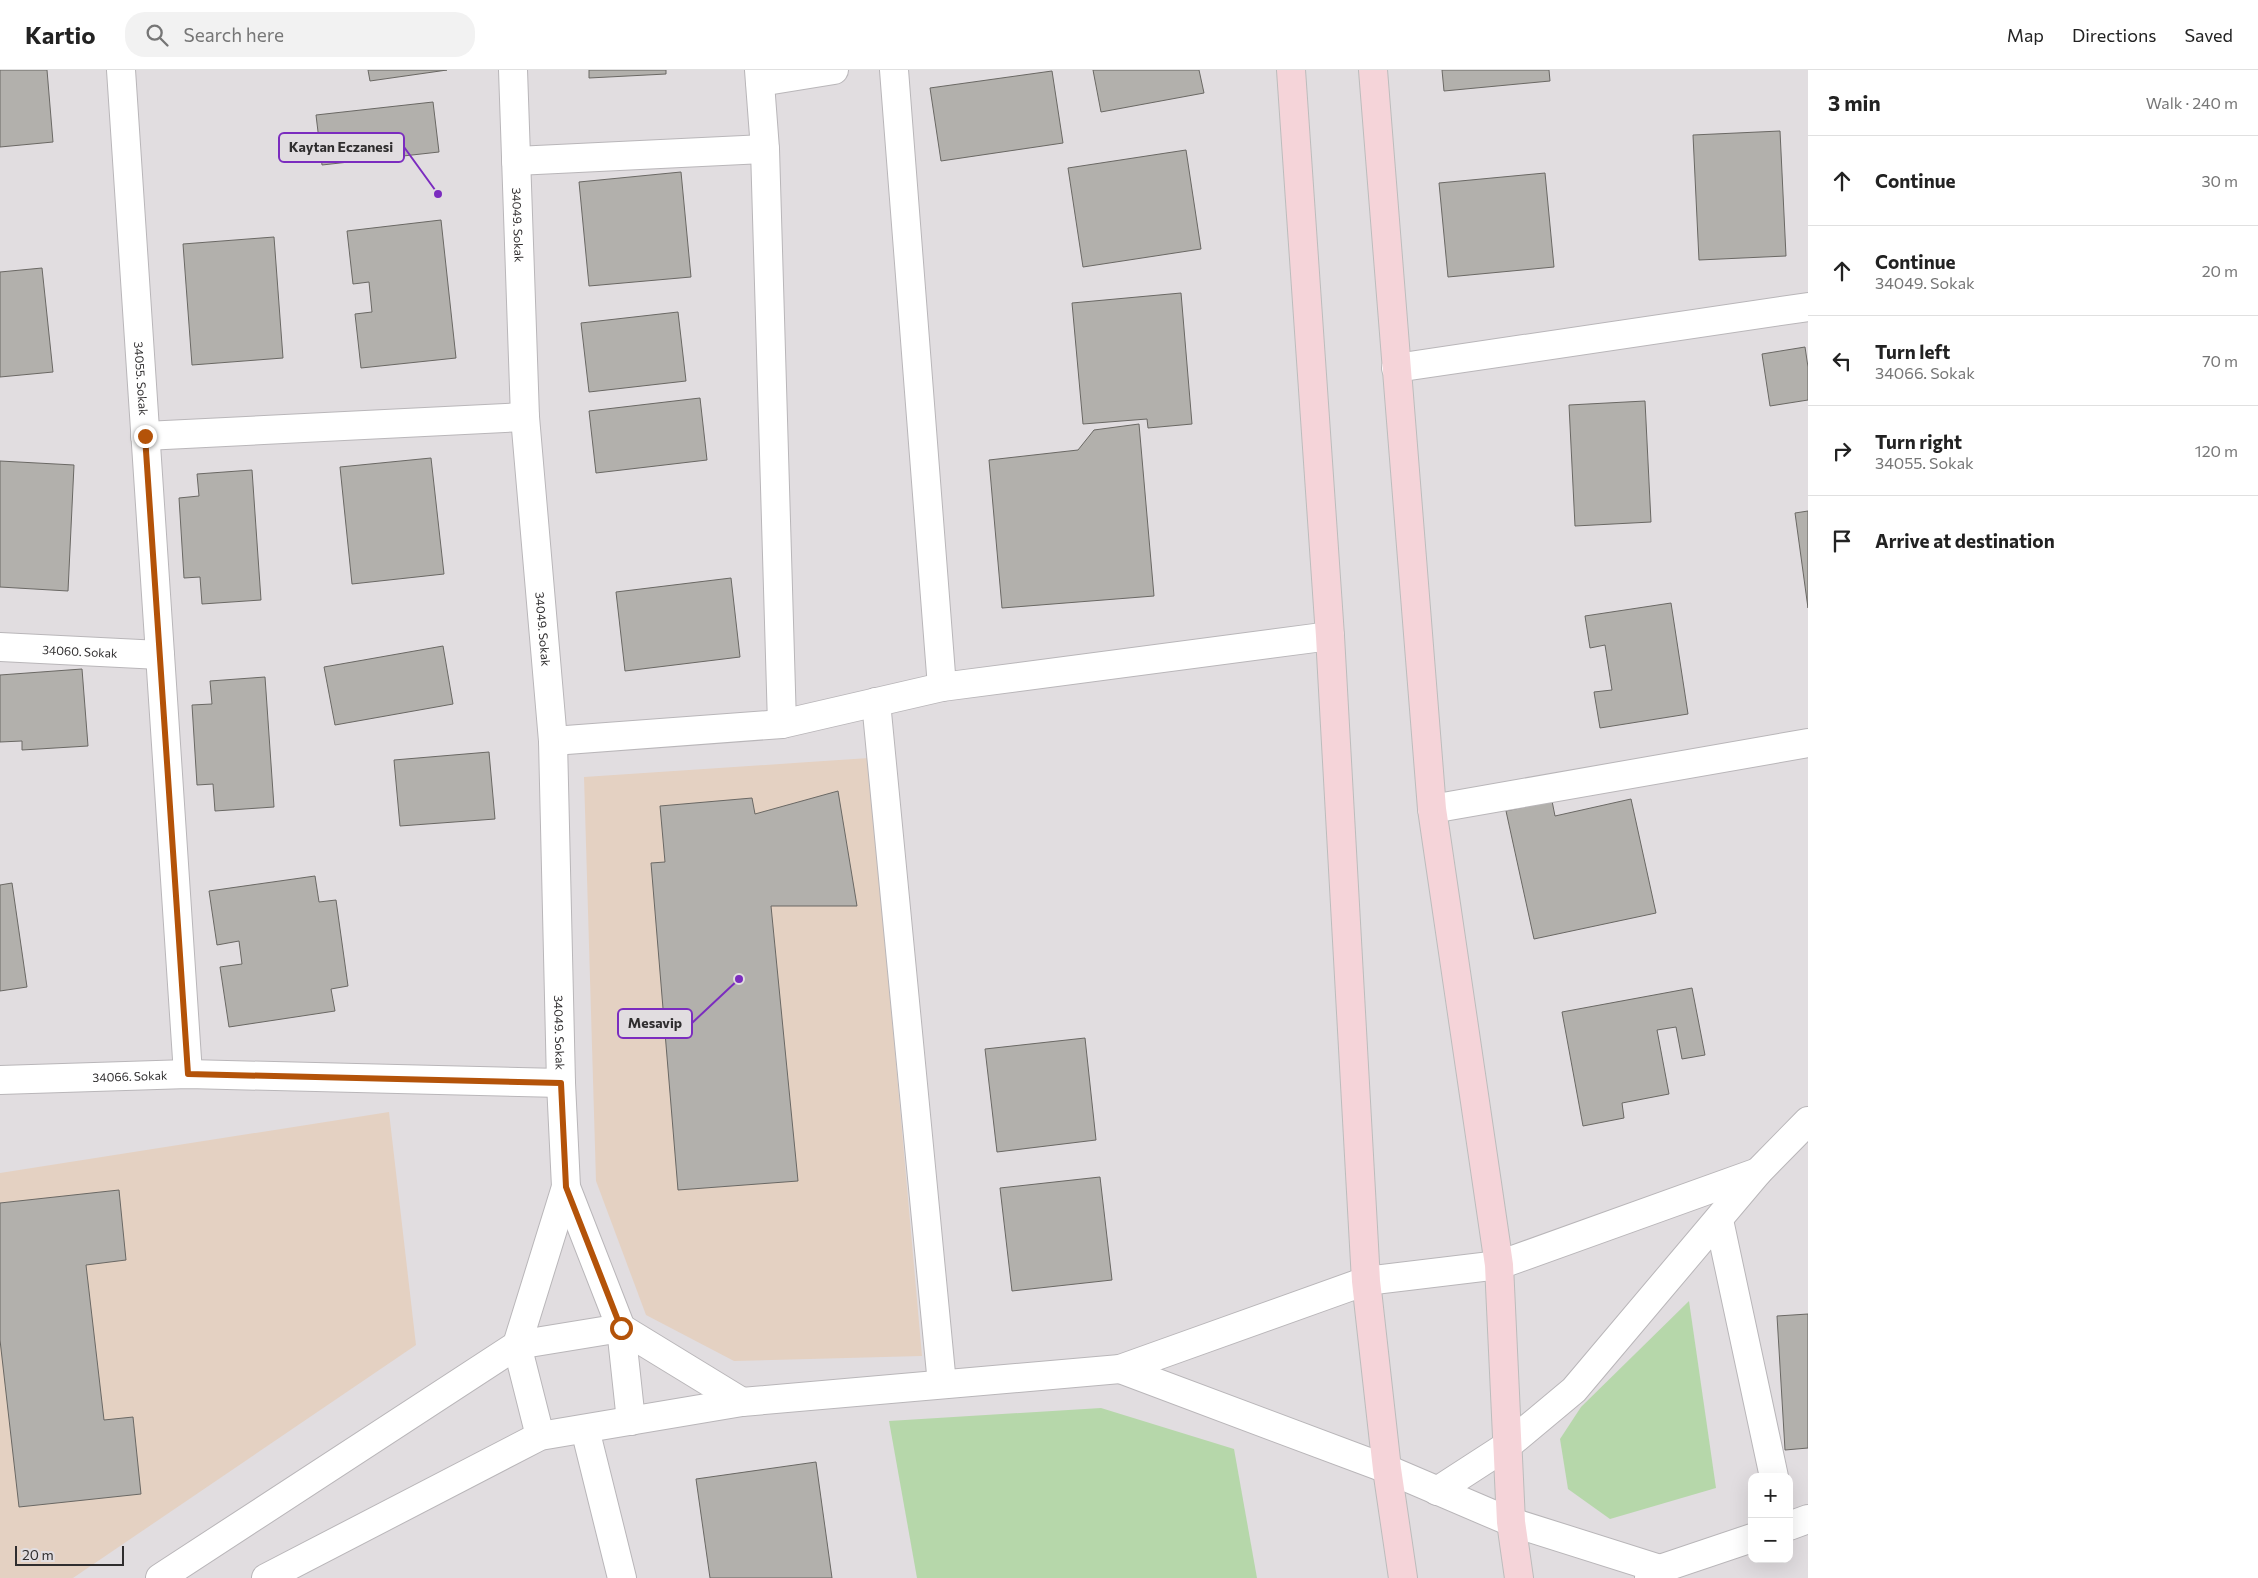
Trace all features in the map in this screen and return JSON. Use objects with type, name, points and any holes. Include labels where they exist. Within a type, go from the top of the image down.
[{"type":"main road","points":[[1291,70],[1330,636],[1366,1281],[1387,1469],[1404,1578]]},
{"type":"main road","points":[[1373,70],[1432,809],[1499,1265],[1511,1522],[1519,1578]]},
{"type":"street","name":"34055. Sokak","points":[[121,70],[188,1074]]},
{"type":"street","name":"34049. Sokak","points":[[513,70],[525,417],[554,742],[561,1083],[566,1187]]},
{"type":"street","points":[[782,724],[765,149],[760,76],[834,70]]},
{"type":"street","points":[[894,70],[942,687]]},
{"type":"street","points":[[516,161],[765,149]]},
{"type":"street","points":[[1396,368],[1808,307]]},
{"type":"street","points":[[145,436],[525,417]]},
{"type":"street","points":[[554,742],[782,724],[942,687],[1330,636]]},
{"type":"street","name":"34060. Sokak","points":[[0,647],[160,655]]},
{"type":"street","points":[[876,702],[942,1384]]},
{"type":"street","points":[[1432,809],[1808,743]]},
{"type":"street","name":"34066. Sokak","points":[[0,1080],[188,1074],[561,1083]]},
{"type":"street","points":[[1437,1491],[1508,1445],[1574,1390],[1758,1172],[1808,1121]]},
{"type":"street","points":[[266,1578],[540,1436],[742,1402],[1120,1369],[1366,1281],[1499,1265],[1758,1172]]},
{"type":"street","points":[[566,1187],[621,1328],[631,1421]]},
{"type":"street","points":[[540,1436],[517,1345],[566,1187]]},
{"type":"street","points":[[1718,1220],[1773,1473]]},
{"type":"street","points":[[160,1578],[517,1345],[621,1328],[742,1402]]},
{"type":"street","points":[[1120,1369],[1387,1469],[1511,1522],[1654,1574],[1748,1539]]},
{"type":"street","points":[[585,1428],[622,1578]]},
{"type":"street","points":[[1793,1525],[1808,1520]]},
{"type":"shaded area","points":[[869,758],[922,1356],[734,1361],[646,1315],[596,1181],[584,777]]},
{"type":"shaded area","points":[[389,1112],[416,1345],[73,1578],[0,1578],[0,1173]]},
{"type":"green space","points":[[1689,1301],[1716,1488],[1610,1519],[1568,1489],[1560,1439],[1581,1407]]},
{"type":"green space","points":[[1101,1408],[1234,1449],[1257,1578],[917,1578],[889,1421]]},
{"type":"building","points":[[0,70],[47,70],[53,142],[0,147]]},
{"type":"building","points":[[368,70],[447,70],[370,81]]},
{"type":"building","points":[[589,70],[666,70],[666,74],[589,78]]},
{"type":"building","points":[[1093,70],[1199,70],[1204,93],[1101,112]]},
{"type":"building","points":[[1442,70],[1549,70],[1550,81],[1444,91]]},
{"type":"building","points":[[1052,71],[1063,143],[941,161],[930,88]]},
{"type":"building","points":[[433,102],[439,152],[322,165],[316,115]]},
{"type":"building","points":[[1780,131],[1786,256],[1699,260],[1693,135]]},
{"type":"building","points":[[1186,150],[1201,249],[1083,267],[1068,168]]},
{"type":"building","points":[[681,172],[691,277],[589,286],[579,182]]},
{"type":"building","points":[[1545,173],[1554,267],[1448,277],[1439,183]]},
{"type":"building","points":[[441,220],[456,358],[361,368],[355,314],[372,312],[369,282],[353,284],[347,231]]},
{"type":"building","points":[[274,237],[283,358],[192,365],[183,244]]},
{"type":"building","points":[[42,268],[53,372],[0,377],[0,272]]},
{"type":"building","points":[[1181,293],[1192,424],[1148,428],[1147,419],[1083,424],[1072,303]]},
{"type":"building","points":[[678,312],[686,381],[589,392],[581,323]]},
{"type":"building","points":[[1805,347],[1808,367],[1808,400],[1770,406],[1762,354]]},
{"type":"building","points":[[700,398],[707,460],[596,473],[589,411]]},
{"type":"building","points":[[1645,401],[1651,522],[1575,526],[1569,405]]},
{"type":"building","points":[[1139,424],[1154,596],[1002,608],[989,460],[1078,450],[1094,430]]},
{"type":"building","points":[[431,458],[444,574],[352,584],[340,467]]},
{"type":"building","points":[[0,461],[74,465],[68,591],[0,587]]},
{"type":"building","points":[[252,470],[261,600],[202,604],[200,577],[184,578],[179,498],[199,496],[197,474]]},
{"type":"building","points":[[1808,511],[1808,608],[1795,513]]},
{"type":"building","points":[[731,578],[740,657],[625,671],[616,592]]},
{"type":"building","points":[[1671,603],[1688,714],[1600,728],[1594,692],[1612,690],[1605,645],[1590,648],[1585,616]]},
{"type":"building","points":[[443,646],[453,704],[335,725],[324,667]]},
{"type":"building","points":[[82,669],[88,746],[22,750],[22,741],[0,742],[0,675]]},
{"type":"building","points":[[265,677],[274,807],[215,811],[213,784],[197,785],[192,705],[212,704],[210,681]]},
{"type":"building","points":[[489,752],[495,819],[400,826],[394,760]]},
{"type":"building","points":[[838,791],[857,906],[771,906],[798,1181],[678,1190],[651,863],[665,862],[660,806],[752,798],[755,814]]},
{"type":"building","points":[[1631,799],[1656,913],[1534,939],[1506,811],[1552,801],[1555,816]]},
{"type":"building","points":[[315,876],[319,902],[336,900],[348,986],[331,989],[335,1011],[229,1027],[220,967],[242,964],[239,941],[217,945],[209,891]]},
{"type":"building","points":[[12,883],[27,987],[0,991],[0,885]]},
{"type":"building","points":[[1692,988],[1705,1055],[1682,1059],[1676,1027],[1657,1030],[1669,1094],[1622,1103],[1624,1118],[1583,1126],[1562,1012]]},
{"type":"building","points":[[1085,1038],[1096,1140],[997,1152],[985,1049]]},
{"type":"building","points":[[1100,1177],[1112,1280],[1012,1291],[1000,1188]]},
{"type":"building","points":[[119,1190],[126,1260],[86,1265],[104,1420],[133,1417],[141,1494],[19,1507],[0,1340],[0,1203]]},
{"type":"building","points":[[1808,1314],[1808,1448],[1785,1450],[1777,1316]]},
{"type":"building","points":[[816,1462],[832,1578],[710,1578],[696,1479]]},
{"type":"place","name":"Kaytan Eczanesi","points":[[438,194]]},
{"type":"place","name":"Mesavip","points":[[739,979]]},
{"type":"route","points":[[145,436],[188,1074],[561,1083],[566,1187],[621,1328]]}]
